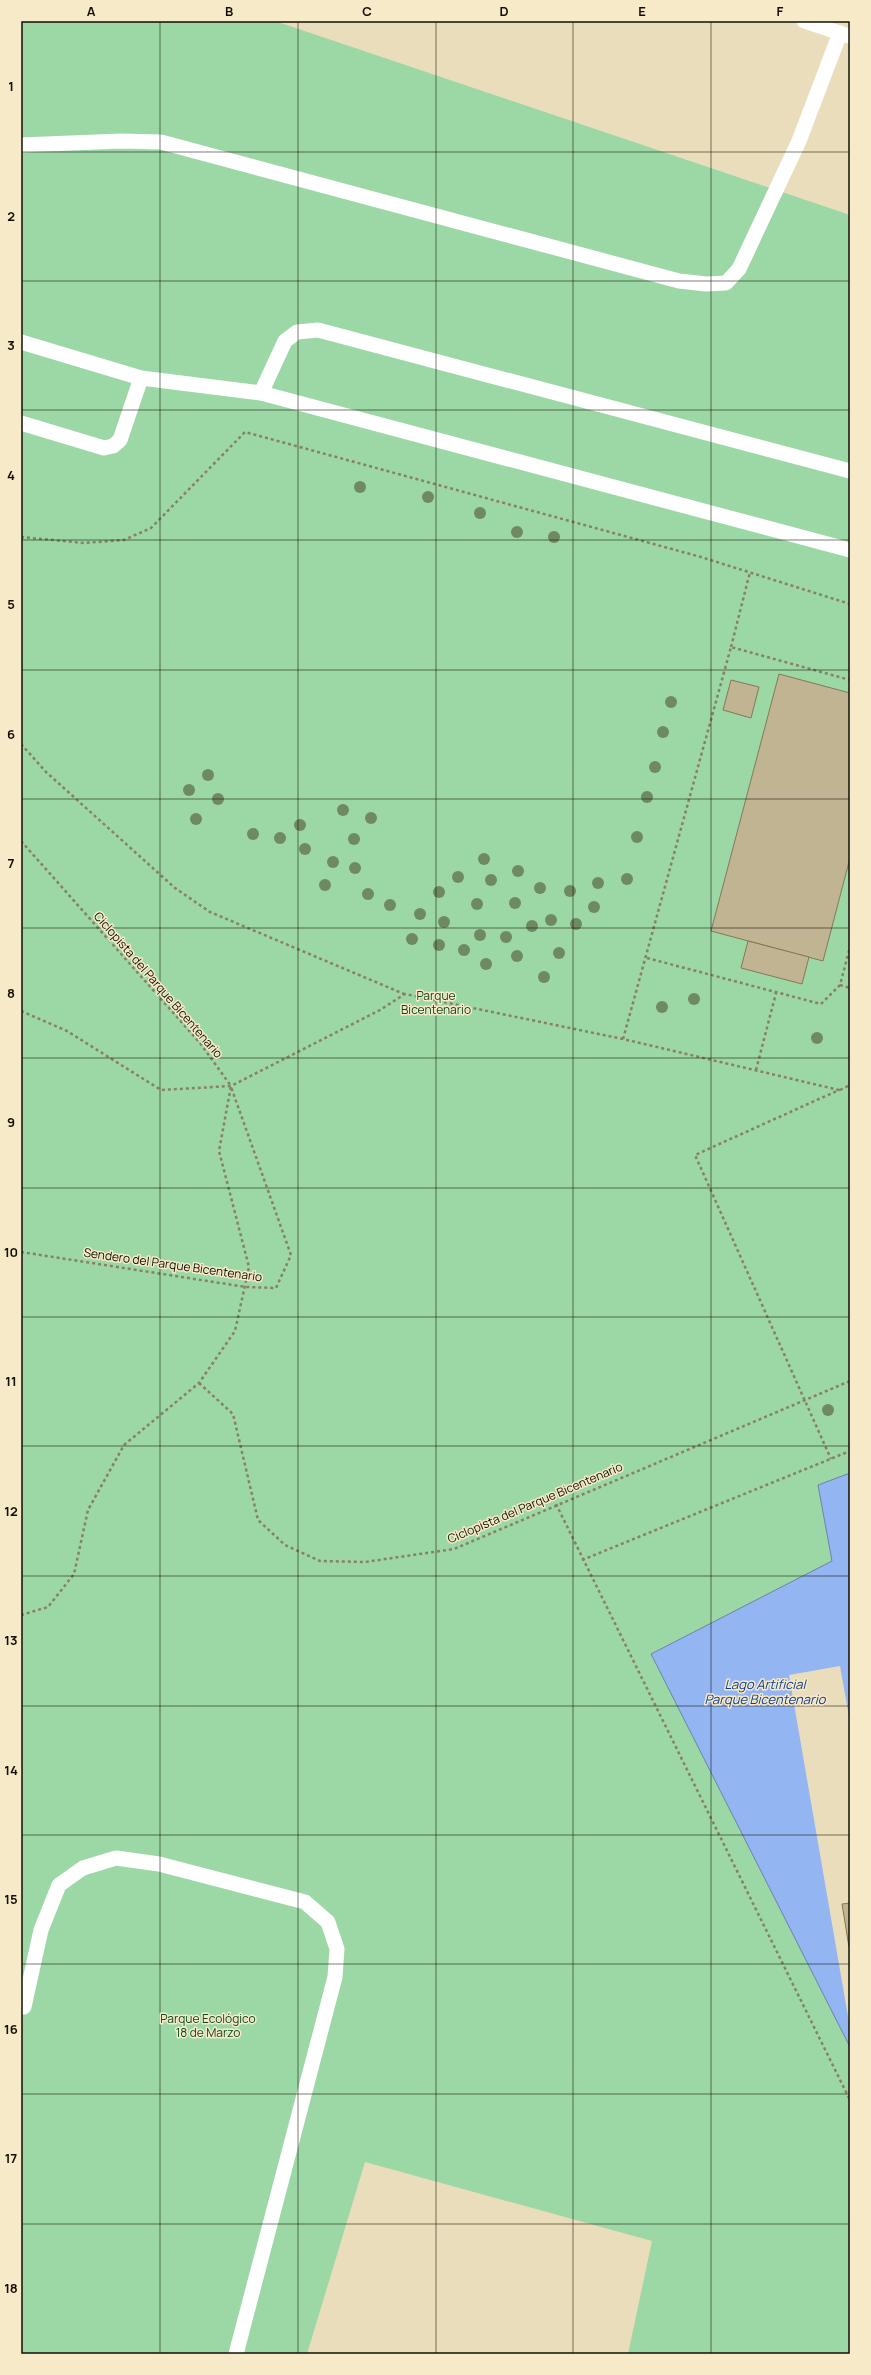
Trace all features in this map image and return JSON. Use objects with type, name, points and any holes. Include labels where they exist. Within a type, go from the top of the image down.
[{"type":"lane","points":[[21,145],[121,141],[161,142],[679,281],[706,284],[726,283],[739,269],[799,141],[845,35],[804,21]]},
{"type":"lane","points":[[261,393],[286,341],[297,332],[318,330],[850,471]]},
{"type":"lane","points":[[21,342],[141,378],[261,393],[850,550]]},
{"type":"lane","points":[[21,423],[104,448],[113,446],[120,440],[141,378]]},
{"type":"lane","points":[[24,2007],[41,1930],[59,1885],[83,1868],[116,1858],[159,1864],[305,1902],[328,1922],[337,1949],[335,1977],[236,2354]]},
{"type":"path","points":[[21,537],[84,542],[124,540],[151,528],[245,432],[701,557],[850,604]]},
{"type":"path","points":[[624,1039],[750,572]]},
{"type":"path","points":[[731,647],[850,680]]},
{"type":"path","points":[[21,744],[46,772],[175,888],[210,912],[405,994],[624,1039],[839,1090]]},
{"type":"path","name":"Ciclopista del Parque Bicentenario","points":[[21,842],[200,1043],[231,1086]]},
{"type":"path","points":[[647,958],[821,1004],[840,985],[850,947]]},
{"type":"path","points":[[840,985],[850,988]]},
{"type":"path","points":[[756,1070],[776,993]]},
{"type":"path","points":[[21,1011],[67,1031],[161,1090],[231,1086],[380,1010],[405,994]]},
{"type":"path","points":[[831,1459],[695,1155],[850,1085]]},
{"type":"path","points":[[21,1615],[48,1607],[74,1574],[88,1510],[124,1445],[199,1383],[235,1331],[246,1287],[249,1267],[219,1151],[231,1086]]},
{"type":"path","name":"Sendero del Parque Bicentenario","points":[[21,1252],[246,1287],[276,1288],[291,1255],[231,1086]]},
{"type":"path","name":"Ciclopista del Parque Bicentenario","points":[[199,1383],[233,1414],[258,1520],[285,1545],[320,1561],[365,1562],[454,1549],[556,1504],[850,1381]]},
{"type":"path","points":[[582,1560],[850,1451]]},
{"type":"path","points":[[556,1504],[582,1560],[850,2100]]},
{"type":"green space","name":"Parque Bicentenario","points":[[21,21],[275,21],[850,215],[850,2354],[628,2354],[652,2241],[365,2162],[307,2354],[21,2354]]},
{"type":"water","name":"Lago Artificial Parque Bicentenario","points":[[850,1473],[850,2047],[651,1654],[832,1561],[818,1485]]},
{"type":"pier","points":[[840,1666],[850,1722],[850,2028],[789,1675]]},
{"type":"building","points":[[779,674],[850,693],[850,858],[823,961],[711,931]]},
{"type":"building","points":[[731,680],[759,687],[751,718],[723,710]]},
{"type":"building","points":[[748,941],[809,957],[802,984],[741,968]]},
{"type":"building","points":[[850,1903],[850,1947],[849,1947],[842,1904]]},
{"type":"park label","name":"Parque Ecológico 18 de Marzo","points":[[208,2026]]}]
